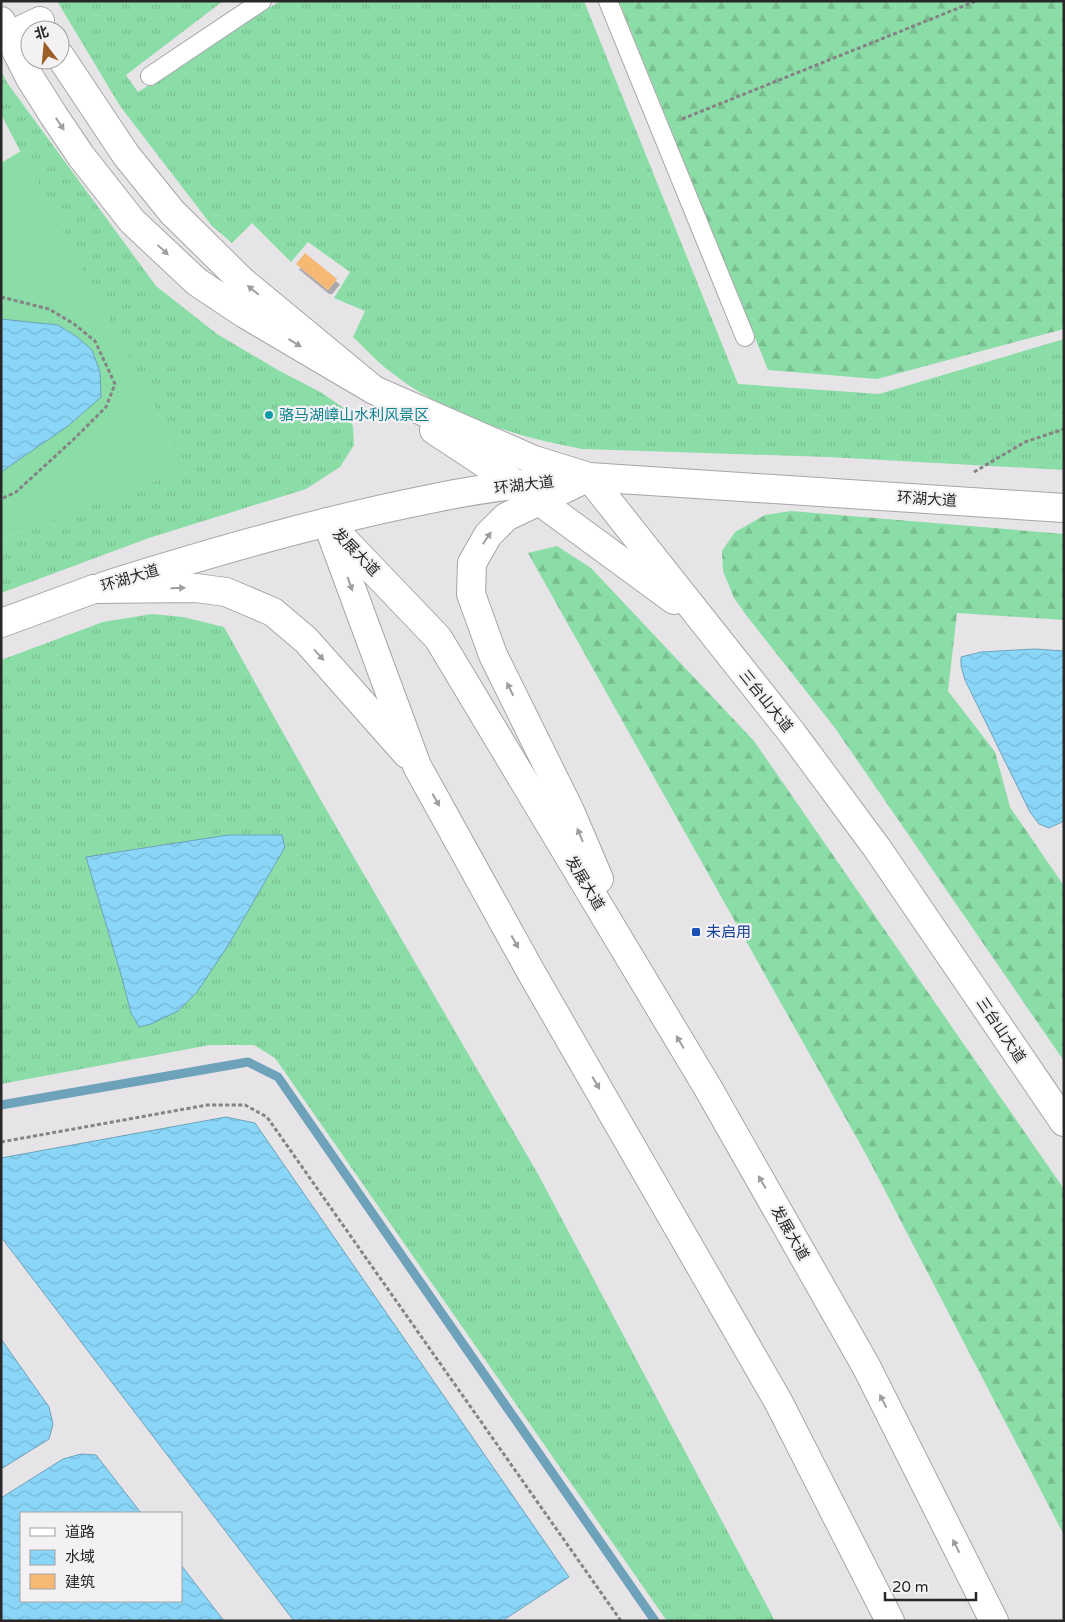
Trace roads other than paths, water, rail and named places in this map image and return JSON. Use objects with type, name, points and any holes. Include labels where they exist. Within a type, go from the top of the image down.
[{"type":"main road","points":[[38,17],[5,29],[30,78],[81,156],[132,221],[197,282],[245,314],[374,390],[516,484],[699,618]]},
{"type":"main road","points":[[69,70],[126,155],[172,212],[242,281],[374,390],[534,460],[589,477]]},
{"type":"main road","points":[[45,102],[77,83]]},
{"type":"main road","points":[[589,477],[506,516],[488,535],[472,563],[471,594],[493,654],[570,811],[641,977]]},
{"type":"main road","name":"环湖大道","points":[[1,624],[94,589],[214,552],[327,522],[436,498],[516,484],[589,477],[1064,508]]},
{"type":"main road","name":"三台山大道","points":[[589,477],[792,733],[877,848],[1064,1122]]},
{"type":"main road","name":"发展大道","points":[[327,522],[417,766],[531,972],[778,1401],[890,1621]]},
{"type":"main road","name":"发展大道","points":[[327,522],[438,638],[708,1088],[866,1366],[994,1621]]},
{"type":"main road","points":[[94,589],[196,588],[226,592],[272,612],[306,640],[417,766]]},
{"type":"lane","points":[[150,76],[262,1]]},
{"type":"lane","points":[[608,1],[745,337]]},
{"type":"water","points":[[1,319],[58,325],[77,337],[92,350],[100,372],[101,397],[68,426],[1,472]]},
{"type":"water","points":[[1035,649],[1064,651],[1064,821],[1049,828],[1039,824],[1030,812],[965,680],[961,666],[961,657],[981,652]]},
{"type":"water","points":[[228,835],[282,835],[285,847],[229,944],[197,992],[178,1011],[151,1024],[139,1027],[131,1013],[86,857]]},
{"type":"water","points":[[226,1117],[255,1123],[569,1577],[502,1621],[294,1621],[1,1237],[1,1158]]},
{"type":"water","points":[[1,1339],[49,1407],[53,1424],[49,1439],[1,1469]]},
{"type":"water","points":[[81,1454],[96,1455],[140,1512],[20,1512],[20,1602],[182,1602],[182,1566],[224,1621],[1,1621],[1,1498],[63,1459]]},
{"type":"waterway","points":[[1,1105],[248,1062],[278,1077],[655,1621]]},
{"type":"place","name":"骆马湖嶂山水利风景区","points":[[269,415]]},
{"type":"place","name":"未启用","points":[[696,932]]}]
